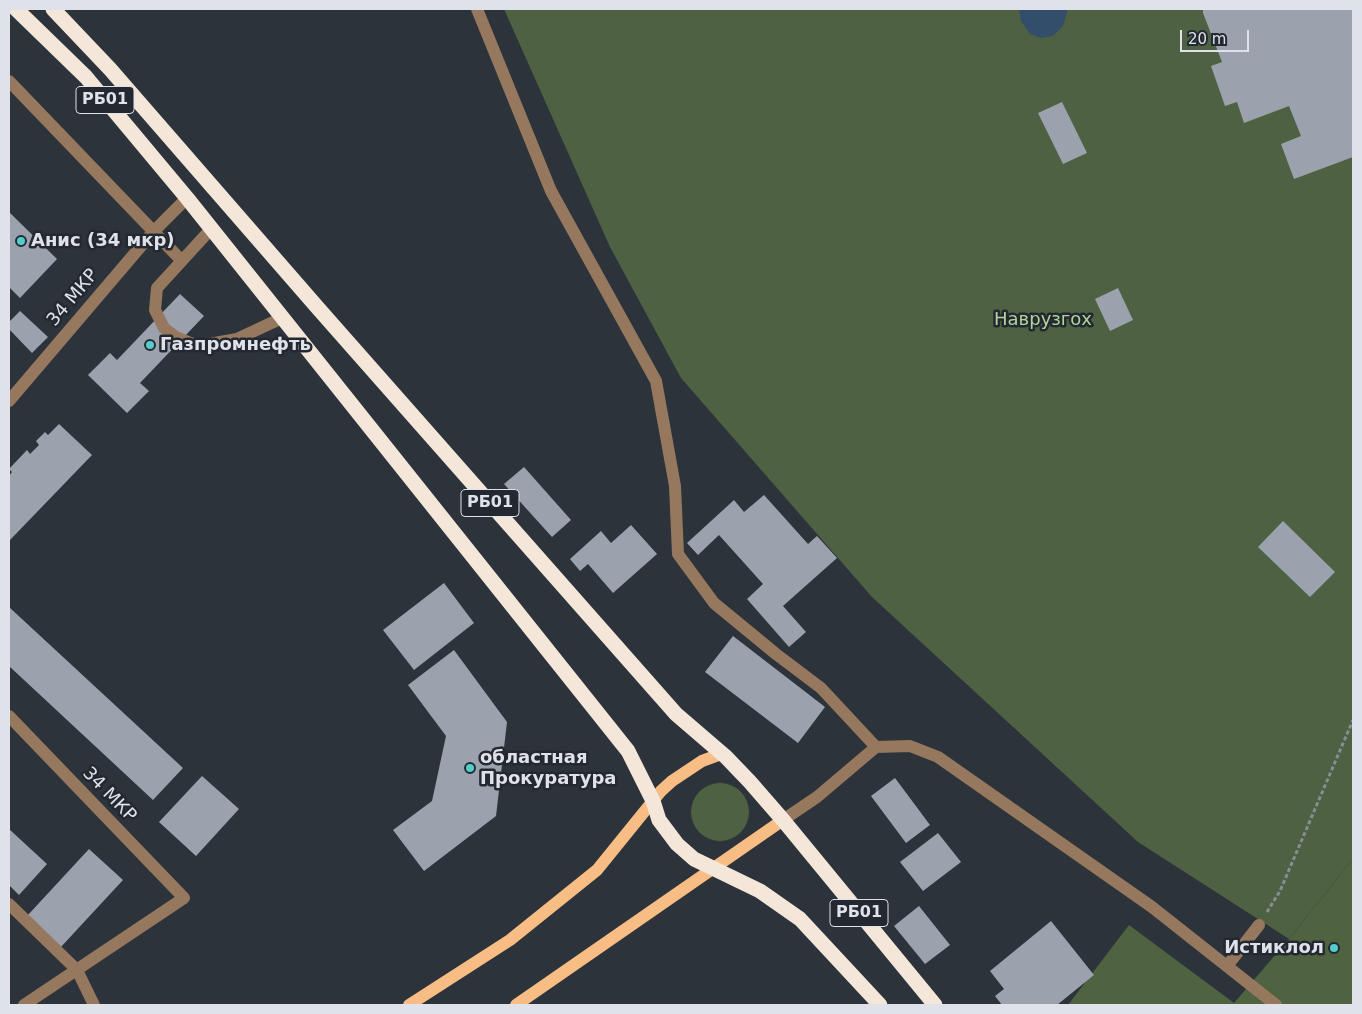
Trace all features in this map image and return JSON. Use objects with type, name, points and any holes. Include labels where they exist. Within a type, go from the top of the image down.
[{"type":"highway","name":"РБ01","points":[[16,9],[86,77],[187,198],[628,751],[653,801],[659,820],[677,844],[694,859],[760,891],[800,919],[880,1005]]},
{"type":"highway","name":"РБ01","points":[[53,9],[110,69],[330,322],[676,714],[726,757],[750,782],[935,1005]]},
{"type":"highway","points":[[187,198],[206,178]]},
{"type":"main road","points":[[409,1005],[510,940],[597,870],[661,791],[684,771],[702,761],[721,754]]},
{"type":"main road","points":[[516,1005],[783,820]]},
{"type":"street","points":[[476,9],[551,191],[656,381],[675,486],[678,554],[714,603],[821,688],[876,747]]},
{"type":"street","points":[[9,80],[182,261]]},
{"type":"street","name":"34 МКР","points":[[9,401],[153,232],[187,198]]},
{"type":"street","points":[[211,229],[157,288],[155,310],[164,328],[176,337],[198,346],[237,340],[282,318]]},
{"type":"street","name":"34 МКР","points":[[9,716],[184,898],[76,970]]},
{"type":"street","points":[[783,820],[817,798],[876,747],[910,746],[938,757],[1152,907],[1276,1005]]},
{"type":"street","points":[[9,904],[76,970],[94,1005]]},
{"type":"street","points":[[1226,966],[1259,925]]},
{"type":"street","points":[[24,1005],[76,970]]},
{"type":"path","points":[[1259,925],[1280,891],[1353,720]]},
{"type":"green space","name":"Наврузгох","points":[[504,9],[1353,9],[1353,859],[1289,939],[1138,842],[872,597],[681,378],[610,247]]},
{"type":"green space","points":[[720,783],[731,785],[744,796],[749,812],[747,823],[736,836],[720,841],[709,839],[696,828],[691,812],[693,801],[704,788]]},
{"type":"green space","points":[[1353,859],[1353,1005],[1068,1005],[1129,925],[1234,1003],[1289,939]]},
{"type":"water","points":[[1019,9],[1068,9],[1063,26],[1053,36],[1041,38],[1030,34],[1021,21]]},
{"type":"building","points":[[1203,9],[1353,9],[1353,157],[1294,179],[1281,144],[1301,136],[1289,106],[1244,123],[1237,102],[1225,106],[1211,66],[1222,62]]},
{"type":"building","points":[[1062,102],[1087,153],[1063,164],[1038,113]]},
{"type":"building","points":[[9,212],[57,259],[20,298],[9,287]]},
{"type":"building","points":[[1118,288],[1133,320],[1110,331],[1095,299]]},
{"type":"building","points":[[180,294],[204,316],[140,383],[149,391],[127,413],[88,375],[110,353],[117,360]]},
{"type":"building","points":[[20,311],[48,337],[32,353],[9,329],[9,322]]},
{"type":"building","points":[[59,424],[92,455],[10,540],[9,476],[12,472],[9,469],[27,450],[30,454],[39,445],[36,441],[45,432],[48,435]]},
{"type":"building","points":[[524,467],[571,520],[552,537],[504,484]]},
{"type":"building","points":[[764,495],[808,544],[817,536],[837,558],[783,606],[806,632],[789,647],[747,599],[763,584],[719,535],[698,555],[687,543],[734,500],[744,512]]},
{"type":"building","points":[[1283,521],[1335,572],[1310,597],[1258,547]]},
{"type":"building","points":[[631,525],[657,554],[613,593],[588,564],[580,571],[570,559],[601,531],[611,543]]},
{"type":"building","points":[[444,583],[474,623],[414,670],[383,630]]},
{"type":"building","points":[[9,607],[183,768],[153,800],[9,666]]},
{"type":"building","points":[[733,636],[825,707],[798,743],[705,672]]},
{"type":"building","name":"областная Прокуратура","points":[[454,650],[507,722],[496,816],[424,871],[393,830],[432,801],[446,736],[408,685]]},
{"type":"building","points":[[202,776],[239,809],[196,856],[159,822]]},
{"type":"building","points":[[895,778],[930,825],[906,843],[871,796]]},
{"type":"building","points":[[9,829],[47,864],[19,895],[9,885]]},
{"type":"building","points":[[938,833],[961,862],[923,891],[900,862]]},
{"type":"building","points":[[89,849],[123,880],[60,948],[27,916]]},
{"type":"building","points":[[919,906],[950,945],[925,964],[894,926]]},
{"type":"building","points":[[1051,921],[1094,975],[1057,1005],[1002,1005],[995,996],[1004,989],[990,971]]},
{"type":"place","name":"Анис (34 мкр)","points":[[21,241]]},
{"type":"place","name":"Газпромнефть","points":[[150,345]]},
{"type":"place","name":"областная Прокуратура","points":[[470,768]]},
{"type":"place","name":"Истиклол","points":[[1334,948]]}]
